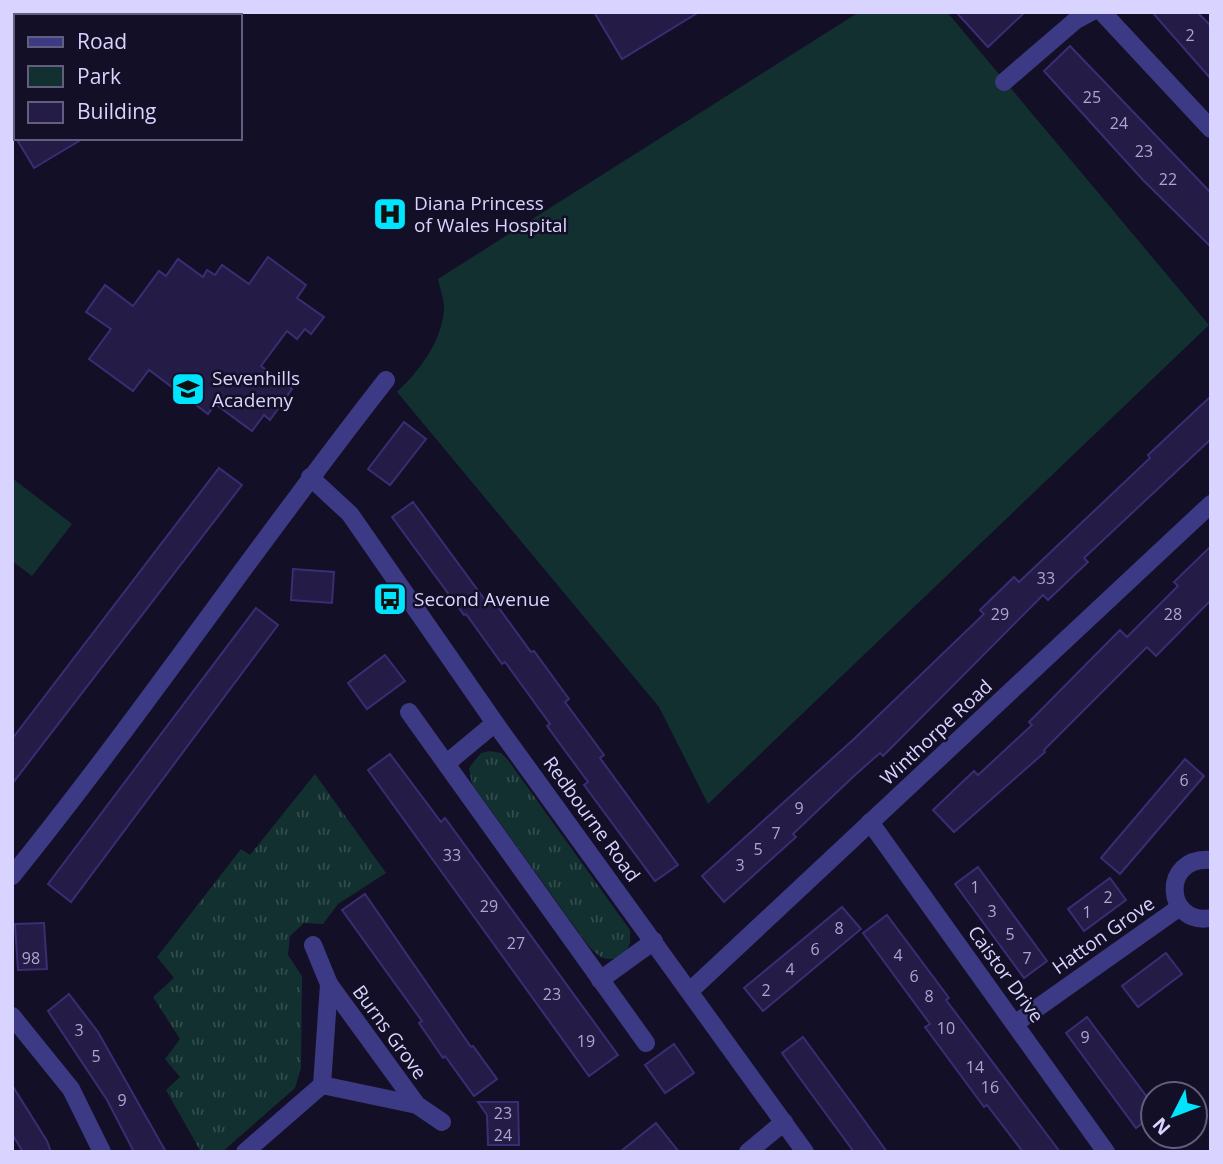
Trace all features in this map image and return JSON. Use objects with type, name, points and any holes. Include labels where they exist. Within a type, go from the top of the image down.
[{"type":"street","points":[[1004,82],[1076,20],[1091,12]]},
{"type":"street","points":[[1102,12],[1211,129]]},
{"type":"street","points":[[12,876],[310,477],[386,380]]},
{"type":"street","name":"Redbourne Road","points":[[310,477],[350,514],[495,723],[805,1152]]},
{"type":"street","name":"Winthorpe Road","points":[[690,991],[1211,505]]},
{"type":"street","points":[[409,712],[646,1043]]},
{"type":"street","points":[[447,762],[495,723]]},
{"type":"street","name":"Caistor Drive","points":[[870,822],[1106,1152]]},
{"type":"street","name":"Hatton Grove","points":[[1211,860],[1190,862],[1180,871],[1174,890],[1180,906],[1195,918],[1211,918]]},
{"type":"street","name":"Hatton Grove","points":[[1016,1023],[1180,906]]},
{"type":"street","points":[[600,980],[654,940]]},
{"type":"street","name":"Burns Grove","points":[[313,945],[329,984],[417,1105],[442,1122]]},
{"type":"street","name":"Burns Grove","points":[[329,984],[322,1085],[417,1105]]},
{"type":"street","points":[[12,1016],[71,1089],[102,1152]]},
{"type":"street","points":[[246,1152],[322,1085]]},
{"type":"street","points":[[748,1152],[784,1122]]},
{"type":"green space","points":[[859,12],[947,12],[1209,325],[708,804],[659,707],[397,392],[421,365],[442,323],[444,307],[438,279]]},
{"type":"green space","points":[[12,478],[72,524],[32,576],[12,561]]},
{"type":"green space","points":[[481,753],[501,753],[508,760],[630,930],[630,943],[625,954],[608,959],[591,949],[472,784],[469,768]]},
{"type":"green space","points":[[315,774],[386,873],[338,904],[323,924],[304,923],[290,936],[288,955],[302,976],[301,1068],[295,1088],[222,1152],[201,1152],[166,1090],[180,1077],[165,1059],[180,1039],[153,997],[174,978],[157,957],[241,849],[250,855]]},
{"type":"building","points":[[594,12],[699,12],[622,59]]},
{"type":"building","points":[[956,12],[1025,12],[988,47]]},
{"type":"building","points":[[1152,12],[1197,12],[1211,26],[1211,79]]},
{"type":"building","points":[[1070,46],[1211,193],[1211,247],[1143,180],[1044,71]]},
{"type":"building","points":[[17,140],[81,140],[34,168]]},
{"type":"building","points":[[268,257],[306,285],[297,298],[324,317],[311,334],[305,329],[297,339],[287,331],[261,366],[292,389],[270,420],[264,415],[252,431],[215,404],[208,414],[149,370],[133,391],[89,359],[111,329],[86,312],[105,285],[133,306],[159,271],[166,276],[178,259],[203,277],[207,270],[215,275],[222,265],[249,284]]},
{"type":"building","points":[[1211,396],[1211,439],[1084,558],[1088,562],[1048,600],[1043,595],[883,756],[880,753],[855,775],[793,834],[796,837],[724,902],[702,876],[855,738],[984,614],[980,610],[1014,577],[1019,582]]},
{"type":"building","points":[[404,422],[426,439],[390,485],[368,469]]},
{"type":"building","points":[[219,468],[242,485],[12,784],[12,739]]},
{"type":"building","points":[[413,502],[488,604],[493,600],[531,652],[534,651],[569,699],[565,702],[604,755],[600,758],[678,865],[655,881],[584,785],[588,782],[547,726],[550,724],[505,662],[502,664],[466,614],[464,615],[392,517]]},
{"type":"building","points":[[1211,546],[1211,600],[1156,656],[1147,647],[1044,750],[1045,752],[954,832],[933,810],[974,771],[978,775],[1032,725],[1029,722],[1120,630],[1127,637],[1178,586],[1174,582]]},
{"type":"building","points":[[293,569],[334,572],[332,603],[291,600]]},
{"type":"building","points":[[256,608],[278,625],[71,902],[48,884]]},
{"type":"building","points":[[385,655],[405,681],[367,709],[348,683]]},
{"type":"building","points":[[390,754],[441,822],[445,818],[618,1055],[589,1076],[368,770]]},
{"type":"building","points":[[1185,759],[1204,776],[1120,874],[1101,858]]},
{"type":"building","points":[[978,867],[1047,961],[1024,978],[955,884]]},
{"type":"building","points":[[1110,878],[1126,900],[1084,931],[1068,909]]},
{"type":"building","points":[[365,894],[471,1047],[473,1046],[497,1079],[474,1096],[445,1056],[443,1058],[419,1023],[422,1021],[342,910]]},
{"type":"building","points":[[842,907],[861,929],[763,1011],[744,988]]},
{"type":"building","points":[[887,915],[949,998],[946,1000],[1060,1152],[1023,1152],[987,1105],[984,1107],[925,1027],[930,1024],[863,933]]},
{"type":"building","points":[[44,923],[47,969],[18,970],[15,924]]},
{"type":"building","points":[[1166,953],[1182,974],[1138,1007],[1122,986]]},
{"type":"building","points":[[69,994],[98,1032],[166,1152],[134,1152],[107,1100],[48,1011]]},
{"type":"building","points":[[1087,1017],[1139,1086],[1139,1126],[1136,1128],[1066,1033]]},
{"type":"building","points":[[803,1037],[887,1152],[854,1152],[799,1077],[782,1053]]},
{"type":"building","points":[[674,1044],[694,1073],[665,1093],[645,1065]]},
{"type":"building","points":[[12,1085],[51,1152],[23,1152],[12,1134]]},
{"type":"building","points":[[478,1102],[518,1102],[519,1145],[488,1145],[487,1115]]},
{"type":"building","points":[[656,1123],[679,1152],[620,1152],[641,1135]]},
{"type":"place","name":"Diana Princess of Wales Hospital","points":[[390,214]]},
{"type":"place","name":"Sevenhills Academy","points":[[188,389]]},
{"type":"place","name":"Second Avenue","points":[[390,599]]}]
